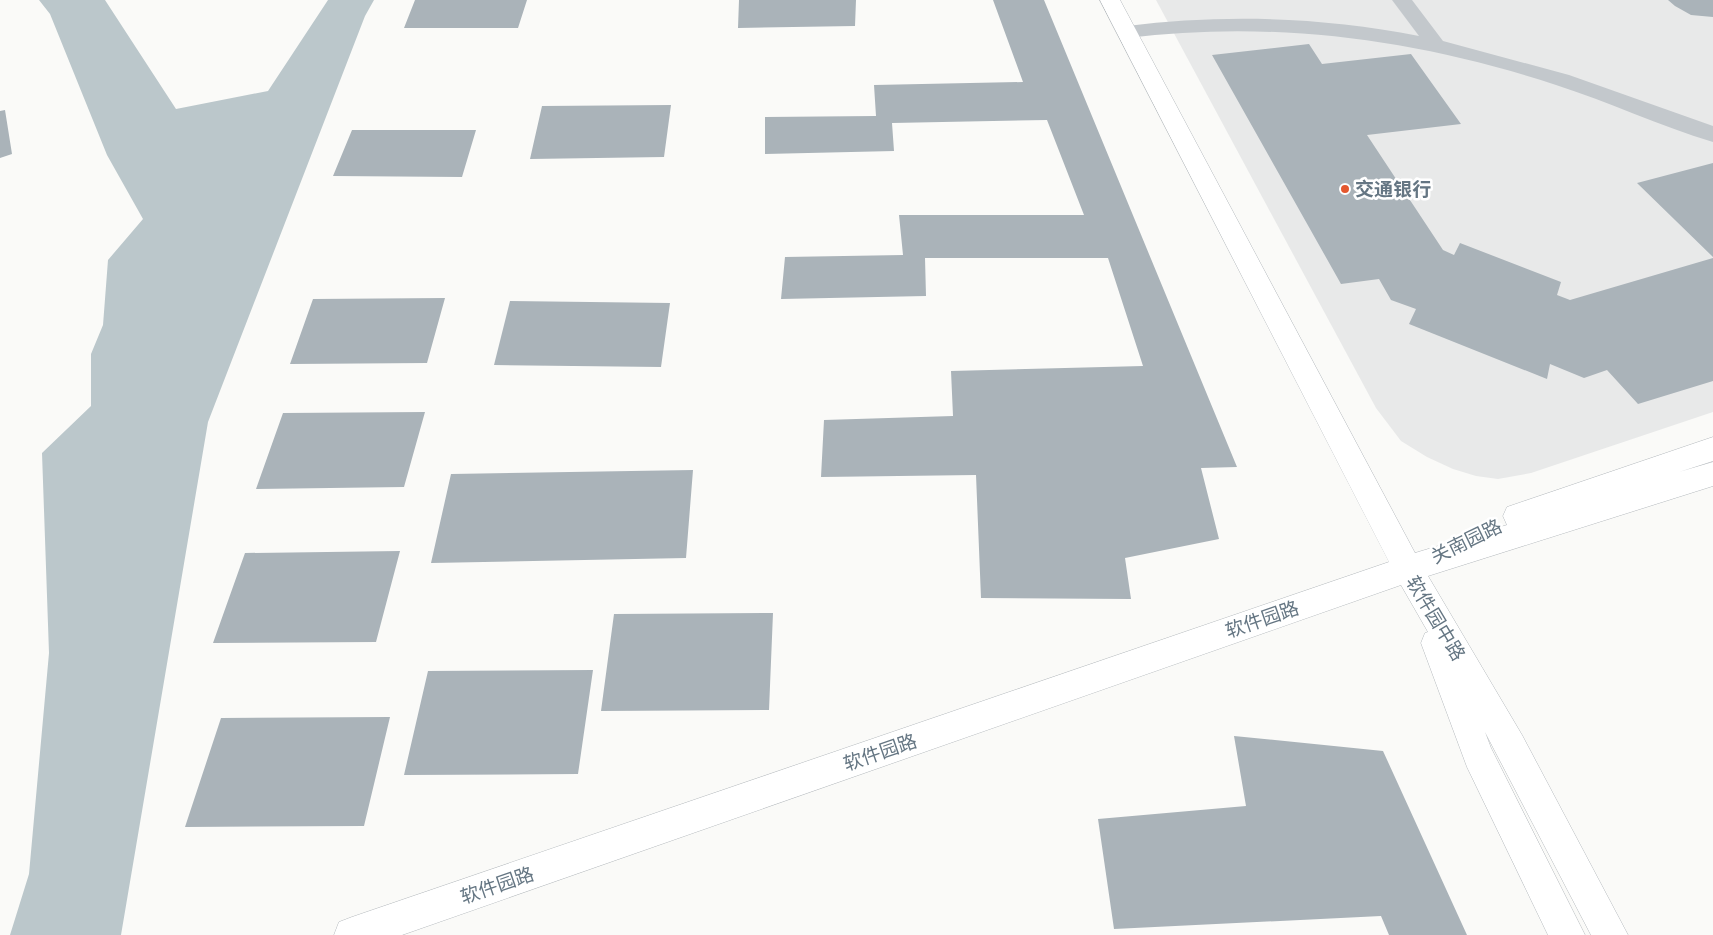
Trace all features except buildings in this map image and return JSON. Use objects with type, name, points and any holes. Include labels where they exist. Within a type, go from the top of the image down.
[{"type":"main road","points":[[1110,0],[1408,569]]},
{"type":"main road","name":"关南园路","points":[[1408,569],[1511,518],[1713,449]]},
{"type":"main road","name":"关南园路","points":[[1408,569],[1713,474]]},
{"type":"main road","name":"软件园路","points":[[352,935],[1408,569]]},
{"type":"main road","name":"软件园中路","points":[[1408,569],[1478,756],[1567,935]]},
{"type":"main road","name":"软件园中路","points":[[1408,569],[1511,746],[1610,935]]},
{"type":"street","points":[[1402,0],[1437,47]]},
{"type":"street","points":[[1127,32],[1182,26],[1267,24],[1346,32],[1437,47],[1499,62],[1593,90],[1713,134]]},
{"type":"shaded area","points":[[39,0],[105,0],[176,109],[268,91],[328,0],[374,0],[365,16],[208,422],[121,935],[10,935],[29,874],[49,653],[42,453],[91,406],[91,354],[103,325],[108,260],[143,219],[107,155],[50,14]]},
{"type":"shaded area","points":[[1156,0],[1713,0],[1713,412],[1531,473],[1498,479],[1476,476],[1453,469],[1427,457],[1401,441],[1376,408]]},
{"type":"place","name":"交通银行","points":[[1345,189]]}]
